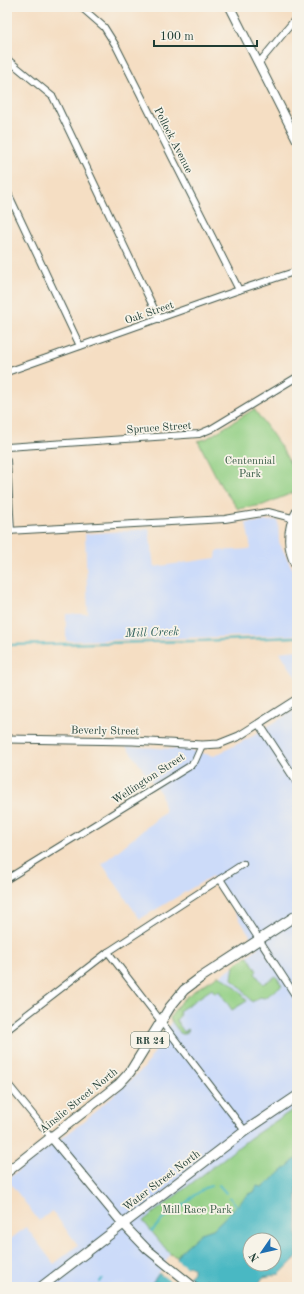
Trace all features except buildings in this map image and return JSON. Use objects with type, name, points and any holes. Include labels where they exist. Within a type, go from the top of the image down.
[{"type":"main road","points":[[230,7],[297,140]]},
{"type":"main road","points":[[295,514],[290,528],[289,547],[297,568]]},
{"type":"main road","name":"Ainslie Street North","points":[[7,1172],[120,1084],[147,1047],[170,1007],[184,990],[297,915]]},
{"type":"main road","name":"Water Street North","points":[[42,1287],[245,1131],[297,1096]]},
{"type":"main road","points":[[51,1138],[123,1224],[147,1249],[194,1287]]},
{"type":"street","name":"Pollock Avenue","points":[[81,7],[104,27],[116,46],[239,290]]},
{"type":"street","points":[[258,64],[297,17]]},
{"type":"street","points":[[7,59],[53,97],[159,319]]},
{"type":"street","points":[[7,191],[80,346]]},
{"type":"street","name":"Oak Street","points":[[7,372],[297,271]]},
{"type":"street","name":"Spruce Street","points":[[7,447],[199,434],[297,377]]},
{"type":"street","points":[[7,463],[9,531],[225,519],[268,512],[295,514]]},
{"type":"street","points":[[202,745],[227,742],[259,724],[297,699]]},
{"type":"street","points":[[259,724],[297,782]]},
{"type":"street","name":"Beverly Street","points":[[7,739],[133,741],[202,745]]},
{"type":"street","name":"Wellington Street","points":[[7,879],[190,766],[195,761],[202,745]]},
{"type":"street","points":[[7,1030],[108,952],[243,864]]},
{"type":"street","points":[[220,879],[297,998]]},
{"type":"street","points":[[108,952],[245,1131]]},
{"type":"street","points":[[7,1082],[51,1138]]},
{"type":"shaded area","points":[[278,520],[279,542],[297,578],[297,635],[66,641],[66,614],[88,614],[85,534],[149,529],[154,567],[216,558],[217,551],[251,549],[246,523]]},
{"type":"shaded area","points":[[297,650],[297,679],[280,652]]},
{"type":"shaded area","points":[[297,708],[297,1107],[250,1139],[143,1221],[170,1254],[149,1287],[7,1287],[7,1261],[10,1259],[7,1256],[7,1242],[26,1227],[54,1264],[78,1245],[52,1211],[39,1221],[7,1179],[82,1123],[144,1068],[163,1039],[178,1007],[258,948],[212,876],[140,919],[102,864],[165,812],[161,794],[126,746],[188,750],[214,756],[257,734]]},
{"type":"green space","name":"Centennial Park","points":[[254,409],[282,448],[288,459],[296,480],[297,491],[263,505],[238,509],[221,486],[198,441],[206,439]]},
{"type":"green space","points":[[248,956],[257,971],[255,973],[263,984],[276,976],[282,986],[264,998],[260,997],[252,1002],[232,979],[234,965]]},
{"type":"green space","points":[[219,975],[234,986],[247,1001],[232,1010],[219,991],[215,993],[212,989],[179,1011],[180,1016],[176,1020],[184,1032],[188,1029],[189,1030],[184,1034],[181,1034],[170,1018],[174,1010],[191,993]]},
{"type":"green space","name":"Mill Race Park","points":[[297,1107],[297,1158],[268,1184],[257,1188],[252,1194],[249,1194],[213,1229],[201,1234],[180,1252],[177,1257],[170,1254],[143,1221],[250,1138]]},
{"type":"water","points":[[297,1158],[297,1257],[282,1272],[280,1274],[263,1277],[257,1287],[209,1287],[210,1282],[206,1279],[203,1280],[198,1287],[181,1287],[193,1272],[193,1268],[189,1266],[186,1267],[174,1284],[174,1287],[149,1287],[159,1273],[163,1276],[177,1259],[180,1252],[201,1233],[213,1229],[249,1194],[254,1192],[257,1186],[262,1187]]},
{"type":"pier","points":[[175,1258],[188,1269],[176,1286],[158,1272],[162,1274]]},
{"type":"waterway","name":"Mill Creek","points":[[7,645],[199,641],[297,637]]},
{"type":"waterway","points":[[219,1185],[226,1193]]},
{"type":"waterway","points":[[152,1231],[163,1219],[184,1205],[205,1188],[211,1186]]},
{"type":"waterway","points":[[229,1197],[232,1200]]},
{"type":"waterway","points":[[233,1201],[237,1206]]}]
